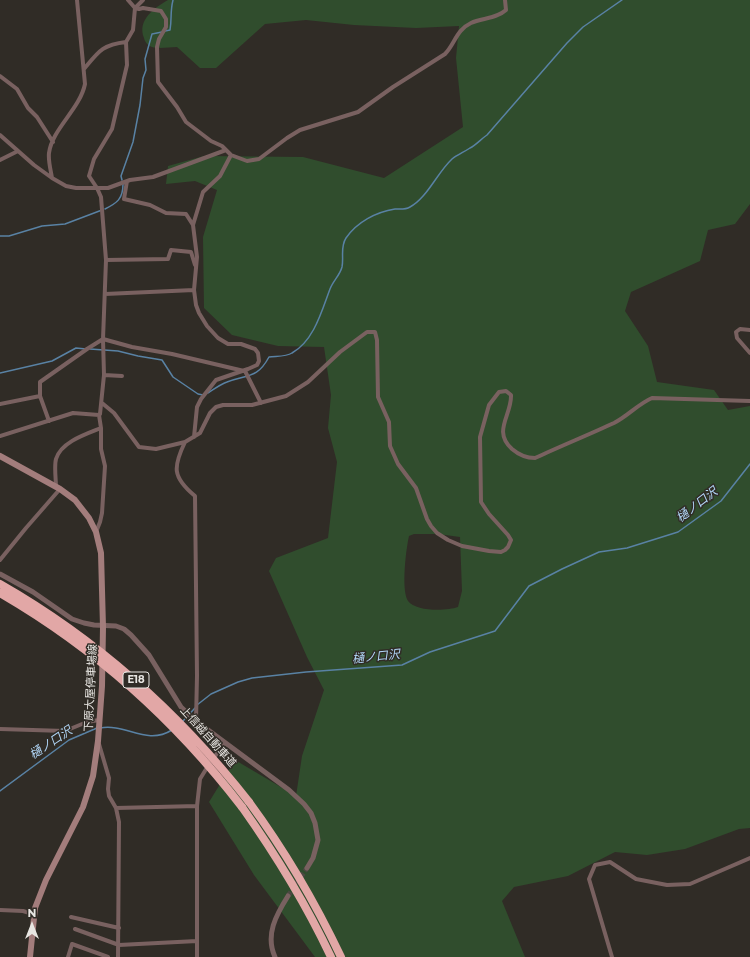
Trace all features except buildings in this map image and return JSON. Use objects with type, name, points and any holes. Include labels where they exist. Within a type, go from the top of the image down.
[{"type":"highway","name":"上信越自動車道","points":[[0,584],[72,629],[124,670],[192,734],[218,763],[267,826],[315,903],[341,957]]},
{"type":"highway","name":"上信越自動車道","points":[[0,593],[73,640],[118,675],[201,756],[242,807],[291,880],[307,908],[331,957]]},
{"type":"main road","name":"下原大屋停車場線","points":[[0,456],[58,488],[75,500],[90,518],[96,532],[101,553],[103,627],[102,686],[98,742],[93,776],[83,807],[46,880],[33,914],[30,957]]},
{"type":"street","points":[[52,178],[49,154],[53,142],[84,91],[85,84],[77,0]]},
{"type":"street","points":[[128,0],[135,8],[161,11],[166,19],[166,27],[159,39],[157,47],[158,82],[177,107],[186,122],[231,155],[247,160],[259,159],[300,130],[358,112],[445,54],[450,50],[456,35],[470,23],[494,17],[506,10],[505,0]]},
{"type":"street","points":[[96,532],[102,513],[105,466],[101,449],[101,428],[99,415],[102,403],[104,374],[103,339],[106,260],[101,197],[89,176],[94,159],[112,129],[127,65],[126,42],[133,30],[135,8],[142,1],[144,8]]},
{"type":"street","points":[[84,69],[102,49],[109,45],[126,42]]},
{"type":"street","points":[[0,76],[17,89],[28,108],[37,117],[53,142]]},
{"type":"street","points":[[0,135],[52,178],[66,186],[76,188],[108,188],[127,182],[153,177],[226,150]]},
{"type":"street","points":[[0,160],[18,151]]},
{"type":"street","points":[[194,437],[196,407],[216,380],[245,371],[257,365],[259,361],[258,353],[250,347],[241,344],[228,344],[212,332],[199,313],[194,290],[197,257],[193,225],[203,192],[220,176],[231,155]]},
{"type":"street","points":[[127,182],[124,199],[150,205],[166,212],[186,214],[193,225]]},
{"type":"street","points":[[106,260],[168,259],[171,250],[175,250],[191,252],[196,266]]},
{"type":"street","points":[[105,294],[194,290]]},
{"type":"street","points":[[750,330],[740,329],[736,332],[736,335],[750,353]]},
{"type":"street","points":[[102,403],[114,413],[139,447],[156,449],[164,448],[185,442],[200,433],[210,413],[216,406],[252,405],[286,396],[308,382],[340,352],[367,332],[375,332],[377,340],[378,397],[389,422],[390,446],[398,464],[416,488],[427,519],[431,526],[448,540],[462,546],[497,552],[505,550],[510,544],[511,540],[481,502],[480,437],[489,405],[499,392],[506,391],[510,393],[511,398],[503,428],[503,435],[506,442],[518,453],[530,458],[535,458],[614,423],[628,415],[644,401],[652,398],[750,401]]},
{"type":"street","points":[[49,421],[40,396],[40,382],[103,339],[132,347],[172,354],[245,371]]},
{"type":"street","points":[[245,371],[261,403]]},
{"type":"street","points":[[104,374],[122,376]]},
{"type":"street","points":[[0,404],[40,396]]},
{"type":"street","points":[[0,436],[73,413],[99,415]]},
{"type":"street","points":[[0,560],[58,488],[56,459],[60,452],[70,441],[101,428]]},
{"type":"street","points":[[185,442],[176,462],[176,470],[186,489],[195,496],[196,721]]},
{"type":"street","points":[[0,574],[33,592],[72,619],[103,627],[116,626],[124,629],[131,635],[149,655],[181,707],[196,721],[289,790],[311,813],[315,822],[318,840],[313,858],[307,868]]},
{"type":"street","points":[[0,729],[65,731],[87,722],[99,722]]},
{"type":"street","points":[[98,742],[109,778],[109,796],[116,808],[119,822],[118,957]]},
{"type":"street","points":[[197,957],[197,806],[200,779],[225,743]]},
{"type":"street","points":[[116,808],[197,806]]},
{"type":"street","points":[[612,957],[589,879],[595,865],[610,862],[636,879],[667,885],[690,884],[750,858]]},
{"type":"street","points":[[275,957],[272,952],[271,937],[273,924],[280,908],[288,896]]},
{"type":"street","points":[[0,910],[23,911],[33,914]]},
{"type":"street","points":[[71,917],[119,928]]},
{"type":"street","points":[[75,929],[119,945],[196,941]]},
{"type":"street","points":[[68,957],[72,944],[108,957]]},
{"type":"green space","points":[[168,0],[750,0],[750,204],[735,224],[708,230],[700,261],[631,292],[625,311],[648,346],[657,382],[714,390],[728,410],[750,406],[750,828],[739,829],[685,849],[647,855],[615,852],[568,876],[514,887],[502,901],[525,957],[315,957],[254,875],[209,802],[235,760],[296,796],[302,756],[324,690],[307,657],[269,571],[276,558],[328,538],[337,462],[328,428],[331,395],[324,347],[278,346],[232,335],[204,308],[203,237],[217,190],[195,181],[166,184],[168,166],[204,156],[303,157],[384,178],[463,127],[456,58],[459,26],[416,28],[354,25],[306,20],[265,24],[216,68],[200,68],[177,47],[155,48],[149,45],[144,39],[142,32],[145,20],[152,11]],"holes":[[[414,534],[438,534],[460,537],[462,591],[458,607],[439,610],[424,609],[412,605],[406,596],[404,579],[409,536]]]},
{"type":"waterway","points":[[165,31],[170,30],[173,0]]},
{"type":"waterway","points":[[208,393],[225,383],[251,375],[260,369],[269,357],[287,355],[300,348],[312,333],[331,286],[341,270],[343,245],[350,232],[374,215],[388,210],[406,209],[422,198],[452,159],[472,147],[487,135],[567,43],[583,27],[622,0]]},
{"type":"waterway","points":[[122,180],[121,176],[133,142],[140,105],[143,78],[146,70],[145,59],[152,34],[162,32]]},
{"type":"waterway","points":[[105,209],[113,205],[118,200],[122,193],[123,184]]},
{"type":"waterway","points":[[0,236],[9,236],[42,226],[65,224],[102,210]]},
{"type":"waterway","points":[[0,373],[52,361],[76,348],[86,349]]},
{"type":"waterway","points":[[90,349],[118,351],[162,360],[173,377],[198,394],[203,395]]},
{"type":"waterway","name":"樋ノ口沢","points":[[197,705],[211,694],[238,682],[252,678],[306,672],[402,665],[430,652],[495,631],[529,586],[599,552],[627,548],[678,532],[721,501],[750,464]]},
{"type":"waterway","name":"樋ノ口沢","points":[[183,721],[195,708]]},
{"type":"waterway","name":"樋ノ口沢","points":[[0,791],[69,740],[97,728]]},
{"type":"waterway","name":"樋ノ口沢","points":[[100,728],[119,728],[153,736],[172,730]]},
{"type":"tunnel","points":[[288,896],[307,868]]}]
